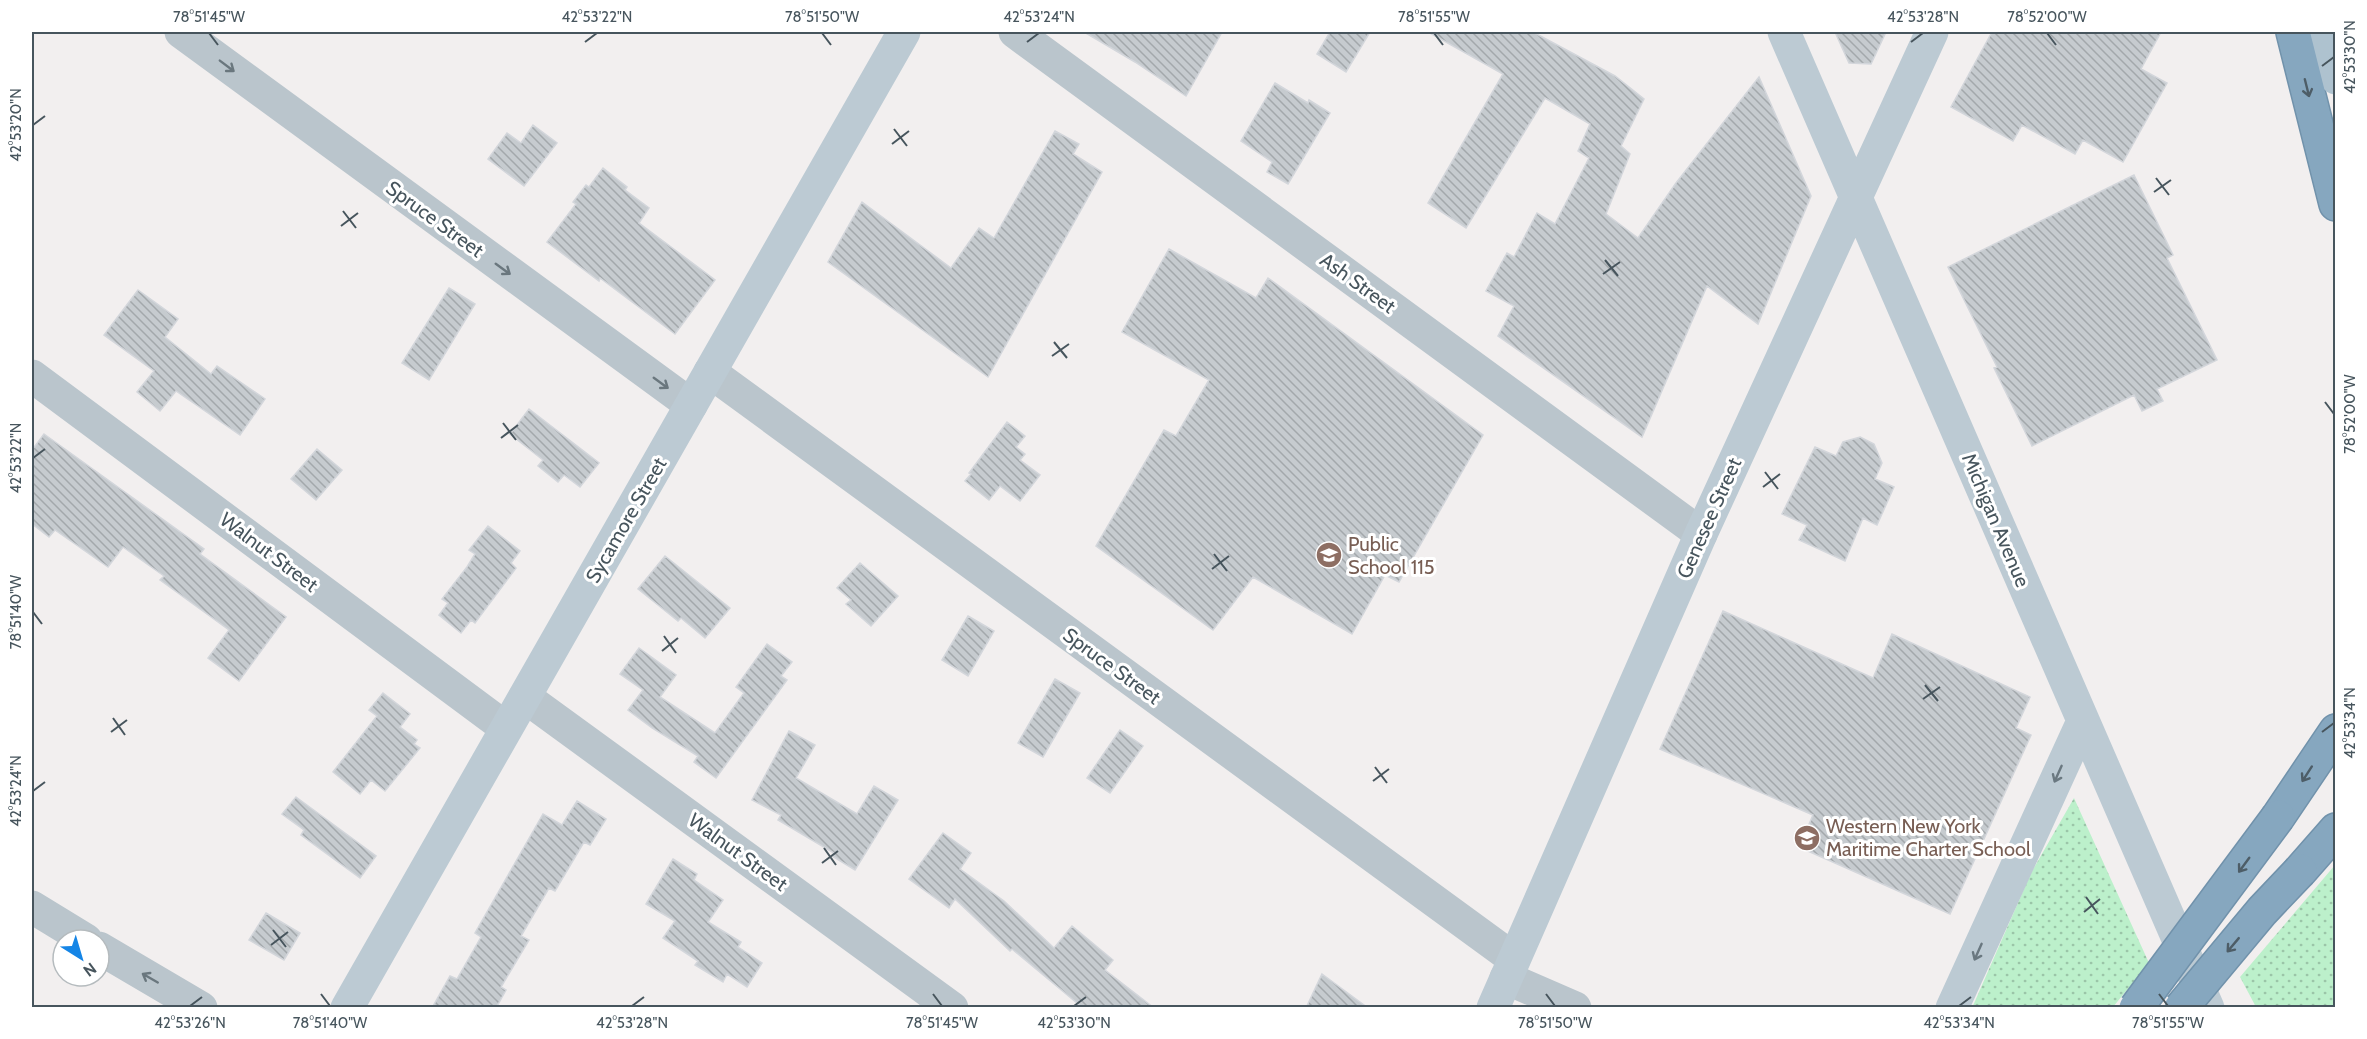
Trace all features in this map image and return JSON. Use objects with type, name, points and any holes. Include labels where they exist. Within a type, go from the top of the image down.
[{"type":"highway","points":[[2293,32],[2336,204]]},
{"type":"highway","points":[[2136,1008],[2278,818],[2336,731]]},
{"type":"highway","points":[[2181,1008],[2262,911],[2336,830]]},
{"type":"main road","points":[[2315,32],[2336,78]]},
{"type":"street","name":"Spruce Street","points":[[181,32],[691,405]]},
{"type":"street","name":"Sycamore Street","points":[[347,1008],[904,32]]},
{"type":"street","name":"Ash Street","points":[[1015,32],[1701,534]]},
{"type":"street","name":"Michigan Avenue","points":[[1784,32],[2208,1008]]},
{"type":"street","name":"Genesee Street","points":[[1493,1008],[1701,534],[1932,32]]},
{"type":"street","name":"Spruce Street","points":[[710,372],[1510,968],[1575,1008]]},
{"type":"street","name":"Walnut Street","points":[[32,376],[506,728]]},
{"type":"street","name":"Walnut Street","points":[[525,697],[952,1008]]},
{"type":"street","points":[[1952,1008],[2083,721]]},
{"type":"street","points":[[32,907],[66,928]]},
{"type":"street","points":[[111,955],[201,1008]]},
{"type":"green space","points":[[2074,798],[2149,963],[2113,1007],[1972,1008],[2031,873]]},
{"type":"green space","points":[[2335,865],[2335,1007],[2256,1007],[2240,977]]},
{"type":"building","points":[[1084,32],[1222,32],[1186,96]]},
{"type":"building","points":[[1330,32],[1370,32],[1346,72],[1317,54]]},
{"type":"building","points":[[1428,32],[1533,32],[1615,76],[1644,99],[1621,146],[1630,154],[1606,214],[1638,238],[1676,183],[1759,77],[1811,196],[1758,324],[1707,286],[1642,437],[1498,336],[1514,306],[1486,291],[1507,253],[1514,257],[1537,213],[1555,224],[1589,158],[1578,151],[1590,124],[1545,98],[1466,228],[1428,203],[1503,74]]},
{"type":"building","points":[[1835,32],[1886,32],[1871,64],[1849,63]]},
{"type":"building","points":[[1992,32],[2161,32],[2141,69],[2167,83],[2123,162],[2083,140],[2075,154],[2022,125],[2013,141],[1951,107]]},
{"type":"building","points":[[1275,83],[1330,113],[1288,184],[1267,172],[1272,162],[1241,141]]},
{"type":"building","points":[[533,125],[557,143],[524,186],[488,159],[507,133],[521,143]]},
{"type":"building","points":[[1055,131],[1079,144],[1073,154],[1102,172],[988,377],[828,262],[862,202],[951,268],[979,228],[994,238]]},
{"type":"building","points":[[603,168],[627,187],[625,190],[649,208],[639,223],[715,280],[675,334],[547,242],[576,204],[573,202],[586,185],[589,187]]},
{"type":"building","points":[[2134,175],[2173,255],[2167,258],[2217,360],[2157,389],[2163,401],[2142,411],[2134,395],[2032,446],[1994,368],[1997,367],[1948,267]]},
{"type":"building","points":[[1169,249],[1256,298],[1268,278],[1483,435],[1399,582],[1385,575],[1352,634],[1253,577],[1213,630],[1096,546],[1164,430],[1176,436],[1209,380],[1122,332]]},
{"type":"building","points":[[449,288],[475,304],[429,380],[402,363]]},
{"type":"building","points":[[138,290],[178,319],[165,337],[211,374],[217,366],[265,399],[240,435],[176,391],[160,411],[137,392],[154,371],[104,335]]},
{"type":"building","points":[[529,409],[599,463],[580,487],[564,475],[558,482],[538,466],[543,460],[510,434]]},
{"type":"building","points":[[1007,422],[1025,436],[1016,447],[1025,454],[1020,460],[1040,475],[1020,501],[1000,486],[989,500],[965,481]]},
{"type":"building","points":[[44,434],[204,549],[200,554],[286,617],[239,681],[208,658],[229,630],[160,580],[164,576],[123,547],[108,567],[55,530],[49,537],[32,524],[32,450]]},
{"type":"building","points":[[1860,437],[1874,444],[1882,463],[1875,479],[1894,487],[1877,525],[1863,518],[1845,561],[1799,540],[1807,525],[1782,514],[1815,447],[1836,456],[1843,442]]},
{"type":"building","points":[[317,449],[342,470],[316,500],[291,479]]},
{"type":"building","points":[[488,526],[520,551],[511,563],[516,568],[475,623],[471,620],[461,633],[439,615],[448,603],[442,599],[467,567],[475,554],[469,550]]},
{"type":"building","points":[[665,556],[730,608],[705,638],[681,618],[678,621],[638,589]]},
{"type":"building","points":[[860,563],[898,596],[871,626],[846,604],[851,600],[837,588]]},
{"type":"building","points":[[1723,611],[1873,678],[1892,634],[2030,697],[2016,728],[2031,735],[1950,914],[1799,847],[1813,815],[1660,749]]},
{"type":"building","points":[[968,616],[994,631],[968,676],[942,660]]},
{"type":"building","points":[[767,644],[792,662],[781,676],[787,680],[716,778],[694,762],[698,756],[652,728],[628,710],[643,690],[620,674],[639,648],[676,675],[660,697],[715,733],[744,693],[736,687]]},
{"type":"building","points":[[1055,679],[1080,693],[1043,757],[1018,743]]},
{"type":"building","points":[[383,693],[410,714],[400,727],[417,740],[414,744],[420,748],[385,791],[371,780],[360,794],[333,772],[377,716],[369,710]]},
{"type":"building","points":[[1120,730],[1143,746],[1110,793],[1087,778]]},
{"type":"building","points":[[789,731],[815,745],[796,778],[857,814],[874,786],[898,800],[855,870],[832,856],[834,853],[778,820],[781,815],[752,800]]},
{"type":"building","points":[[296,797],[376,856],[360,878],[301,835],[304,830],[282,814]]},
{"type":"building","points":[[577,801],[606,819],[590,845],[584,842],[555,891],[549,888],[521,936],[529,940],[501,987],[506,990],[496,1008],[432,1008],[450,976],[457,979],[481,937],[475,933],[543,814],[562,825]]},
{"type":"building","points":[[943,833],[971,853],[960,869],[1004,901],[1054,948],[1072,926],[1113,960],[1105,970],[1154,1008],[1083,1008],[1012,949],[1010,951],[955,899],[949,908],[909,879]]},
{"type":"building","points":[[673,859],[697,874],[694,880],[723,900],[708,922],[741,942],[738,947],[762,963],[747,987],[727,974],[723,982],[695,965],[698,961],[663,938],[675,921],[646,904]]},
{"type":"building","points":[[266,913],[300,933],[284,960],[249,940]]},
{"type":"building","points":[[1322,974],[1368,1008],[1306,1008]]},
{"type":"place","name":"Public School 115","points":[[1329,555]]},
{"type":"place","name":"Western New York Maritime Charter School","points":[[1807,838]]}]
